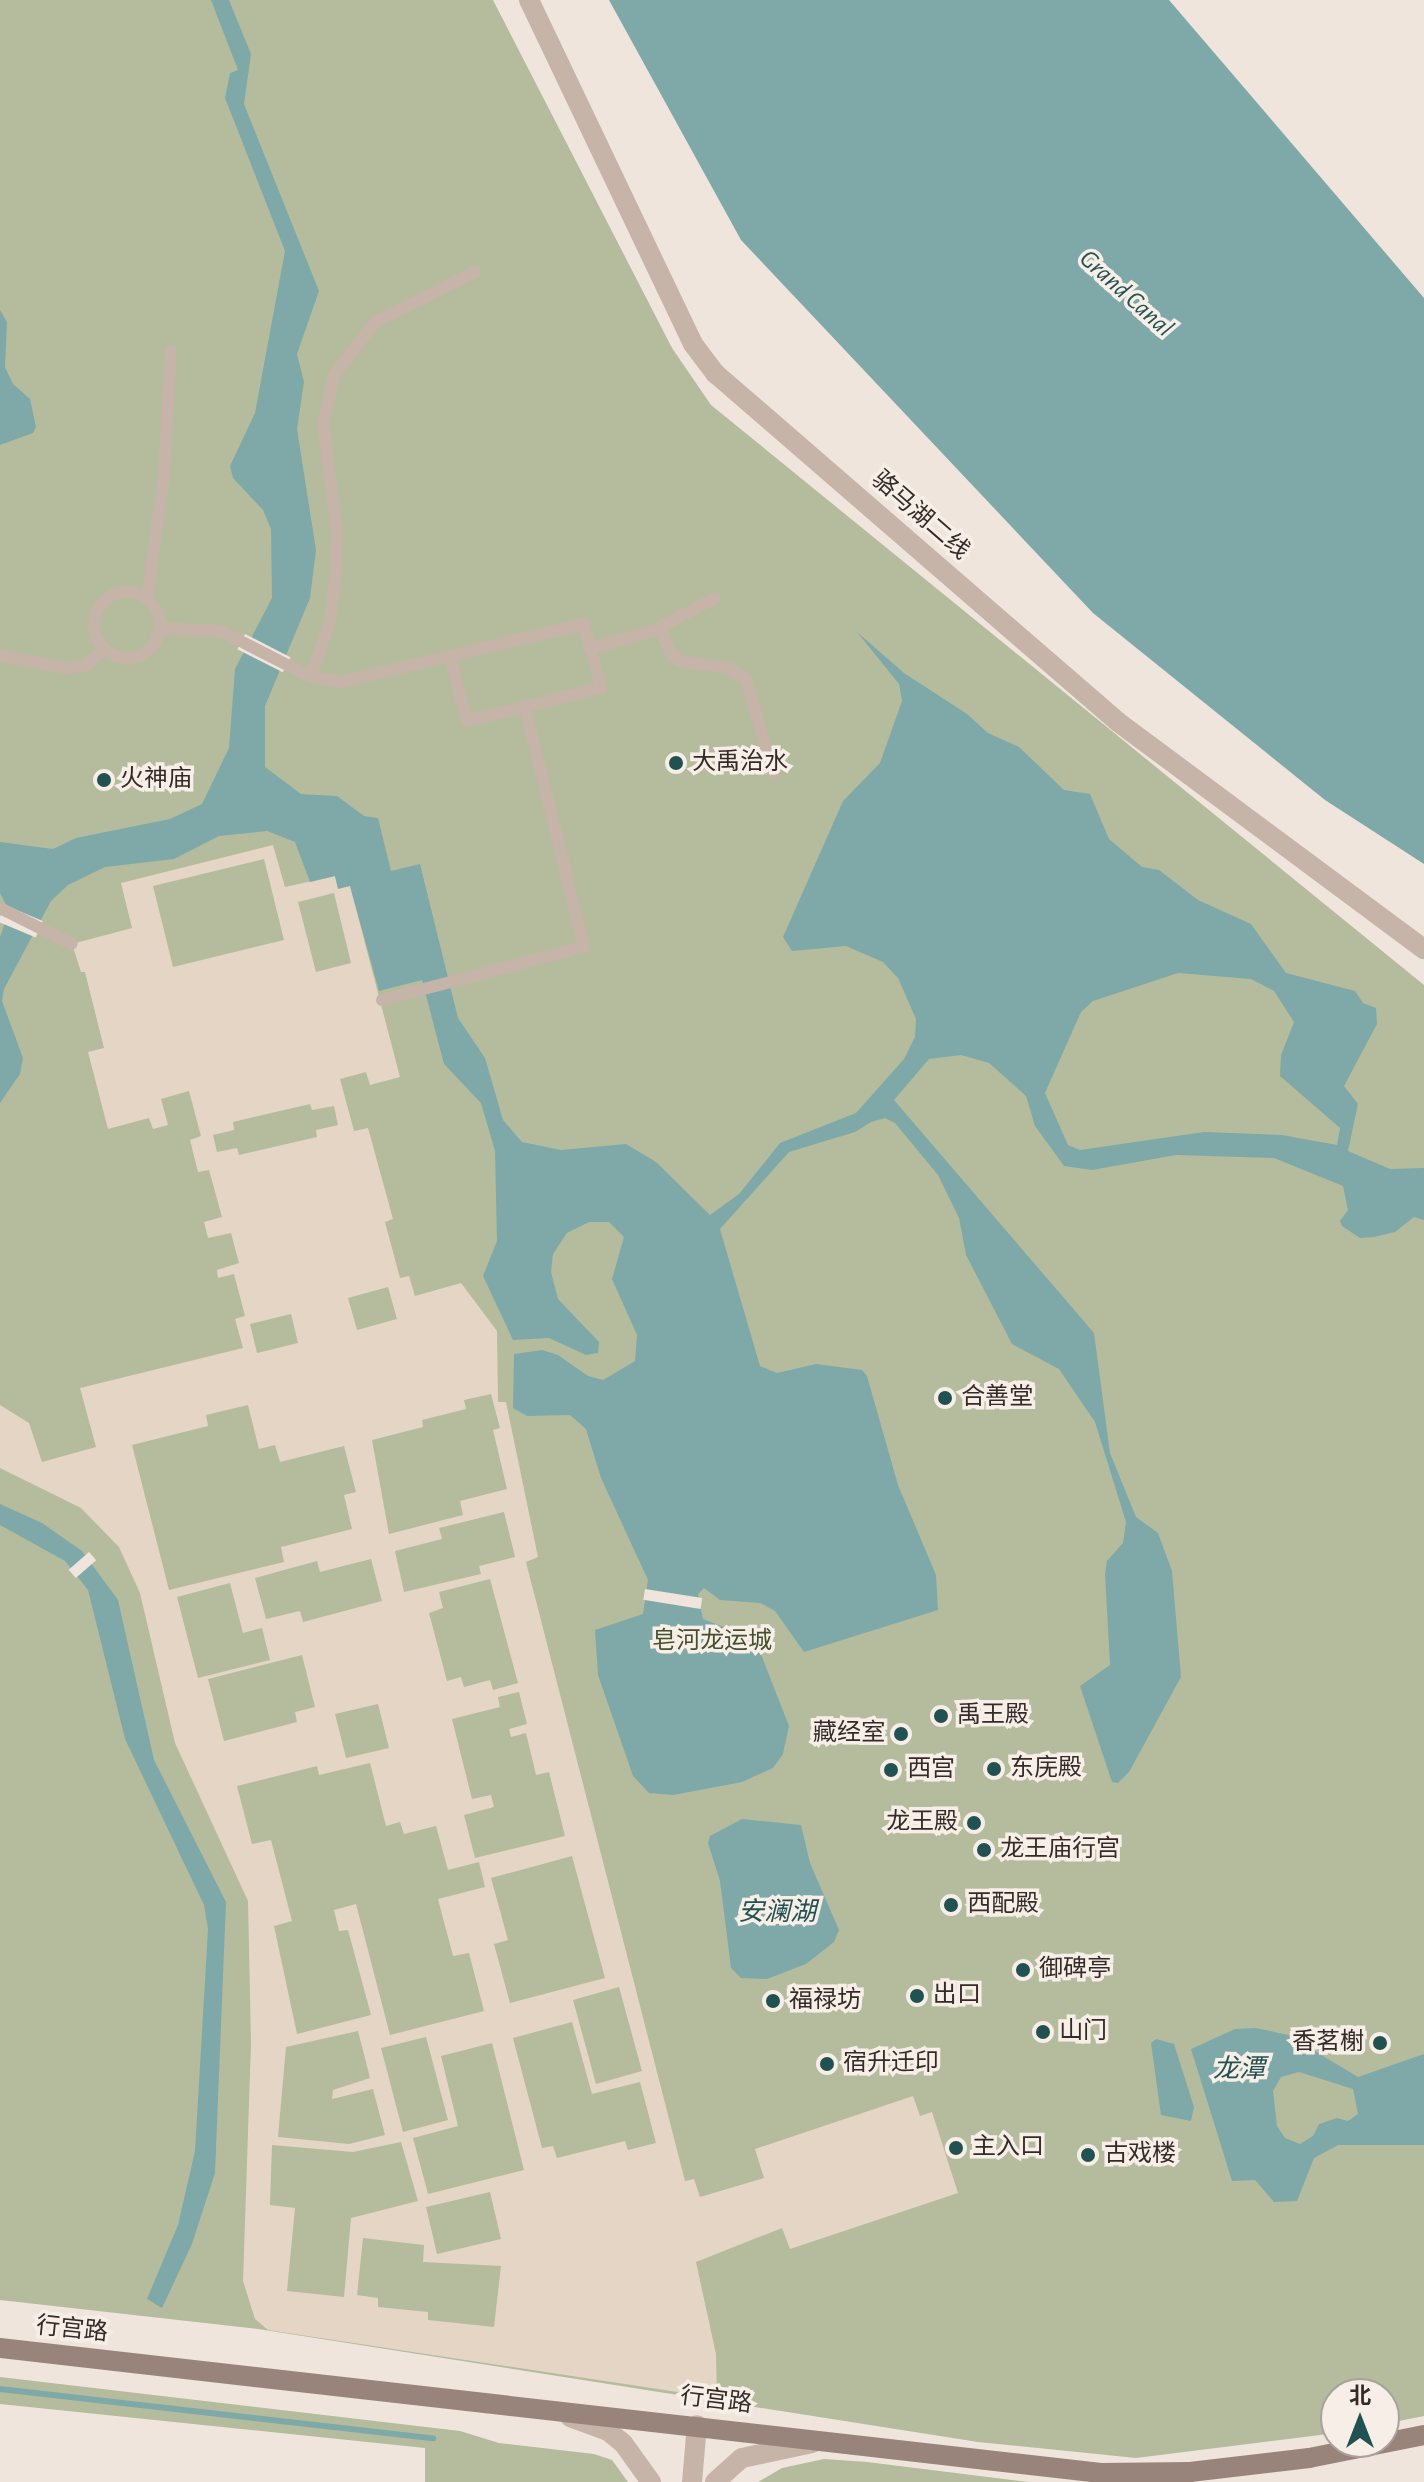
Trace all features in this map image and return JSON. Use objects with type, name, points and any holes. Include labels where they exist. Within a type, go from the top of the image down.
[{"type":"main road","name":"行宫路","points":[[0,2348],[1101,2473],[1190,2472],[1309,2458],[1424,2435]]},
{"type":"street","name":"骆马湖二线","points":[[529,0],[693,344],[716,374],[1118,722],[1424,949]]},
{"type":"street","points":[[311,677],[330,621],[335,583],[337,533],[323,422],[335,374],[375,322],[475,272]]},
{"type":"street","points":[[147,599],[126,592],[98,608],[93,630],[104,650],[134,658],[152,647],[160,628],[147,599],[163,489],[171,351]]},
{"type":"street","points":[[590,649],[660,627],[715,598]]},
{"type":"street","points":[[160,628],[221,631],[311,677],[341,682],[584,624],[601,688],[467,721],[450,657]]},
{"type":"street","points":[[660,627],[671,654],[680,661],[728,668],[746,679],[773,773]]},
{"type":"street","points":[[0,656],[67,668],[86,665],[104,650]]},
{"type":"street","points":[[382,1000],[584,947],[525,707]]},
{"type":"street","points":[[0,908],[72,944]]},
{"type":"street","points":[[547,2408],[608,2431],[637,2459],[651,2482]]},
{"type":"street","points":[[692,2482],[697,2425]]},
{"type":"street","points":[[715,2482],[750,2455],[826,2442]]},
{"type":"green space","name":"皂河龙运城","points":[[0,0],[493,0],[672,348],[711,405],[1424,985],[1424,2416],[1400,2421],[1400,2378],[1320,2378],[1320,2435],[1136,2458],[978,2442],[258,2329],[0,2300]]},
{"type":"green space","points":[[0,2377],[460,2431],[499,2443],[594,2454],[612,2460],[628,2482],[425,2482],[425,2448],[0,2404]]},
{"type":"green space","points":[[824,2459],[1029,2482],[758,2482],[782,2468]]},
{"type":"shaded area","points":[[273,845],[285,887],[335,876],[338,888],[350,886],[400,1077],[370,1085],[366,1072],[340,1079],[354,1131],[368,1128],[393,1219],[385,1222],[400,1278],[409,1276],[415,1296],[461,1283],[497,1331],[498,1402],[506,1402],[538,1557],[526,1562],[685,2181],[694,2179],[700,2197],[764,2178],[755,2149],[913,2096],[920,2116],[932,2112],[958,2193],[790,2249],[782,2228],[696,2262],[716,2354],[717,2398],[268,2330],[255,2319],[243,2281],[251,2043],[248,1901],[175,1743],[140,1593],[119,1547],[81,1508],[0,1468],[0,1405],[29,1423],[42,1462],[96,1447],[80,1388],[243,1348],[235,1319],[245,1316],[234,1274],[218,1278],[217,1270],[239,1263],[231,1233],[208,1238],[204,1222],[222,1217],[209,1170],[198,1172],[190,1140],[201,1136],[189,1091],[161,1099],[168,1125],[153,1129],[149,1118],[108,1129],[88,1052],[104,1048],[85,972],[81,972],[72,944],[132,928],[121,883]],"holes":[[[264,859],[284,940],[173,967],[153,886]],[[334,893],[351,963],[316,972],[298,902]],[[310,1104],[312,1110],[334,1106],[338,1125],[316,1130],[317,1137],[239,1155],[237,1148],[217,1152],[213,1135],[234,1130],[233,1122]],[[388,1287],[397,1319],[357,1330],[348,1298]],[[291,1314],[298,1343],[257,1353],[250,1324]],[[491,1394],[500,1428],[493,1430],[507,1489],[460,1501],[463,1515],[389,1534],[372,1440],[423,1427],[422,1420],[466,1409],[464,1400]],[[248,1405],[259,1449],[275,1445],[280,1462],[344,1446],[356,1492],[344,1495],[352,1529],[281,1547],[284,1562],[169,1590],[132,1445],[208,1426],[206,1415]],[[504,1512],[515,1557],[479,1566],[481,1574],[404,1592],[395,1551],[442,1539],[439,1528]],[[371,1559],[382,1601],[303,1622],[300,1611],[266,1619],[255,1578],[317,1561],[320,1572]],[[490,1579],[518,1683],[493,1690],[490,1680],[464,1687],[461,1677],[447,1681],[429,1613],[443,1608],[439,1592]],[[230,1583],[243,1633],[262,1628],[270,1660],[198,1678],[177,1597]],[[302,1655],[315,1707],[295,1712],[297,1722],[224,1741],[208,1679]],[[519,1692],[527,1724],[509,1729],[511,1737],[526,1733],[536,1775],[549,1772],[565,1836],[475,1858],[464,1815],[494,1807],[491,1795],[472,1799],[452,1719],[500,1707],[498,1697]],[[378,1704],[389,1748],[346,1758],[335,1714]],[[370,1763],[386,1826],[400,1822],[404,1834],[436,1826],[448,1870],[479,1862],[485,1887],[438,1899],[453,1956],[469,1953],[484,2011],[390,2035],[356,1904],[334,1910],[339,1931],[348,1930],[371,2015],[297,2034],[274,1926],[292,1921],[271,1840],[252,1844],[237,1786],[317,1766],[319,1775]],[[572,1856],[605,1978],[510,2003],[494,1944],[508,1940],[491,1878]],[[619,1987],[642,2071],[596,2084],[573,2000]],[[572,2022],[592,2094],[640,2082],[656,2143],[628,2150],[625,2141],[557,2158],[553,2146],[542,2148],[513,2038]],[[358,2031],[370,2078],[333,2090],[332,2099],[373,2089],[385,2135],[349,2144],[278,2137],[286,2047]],[[426,2037],[448,2120],[403,2132],[381,2048]],[[492,2043],[524,2170],[428,2194],[413,2138],[458,2126],[441,2056]],[[401,2142],[418,2201],[351,2218],[344,2297],[287,2291],[295,2208],[270,2205],[272,2145],[353,2152]],[[490,2192],[501,2239],[437,2254],[426,2207]],[[363,2238],[424,2245],[423,2262],[501,2266],[494,2327],[428,2320],[428,2312],[378,2307],[378,2298],[357,2295]]]},
{"type":"water","points":[[211,0],[229,0],[251,54],[244,104],[319,291],[297,354],[304,382],[297,429],[316,550],[310,598],[265,706],[265,767],[301,794],[337,796],[364,816],[378,818],[391,871],[420,864],[458,1018],[485,1058],[503,1120],[522,1142],[561,1150],[626,1144],[656,1162],[710,1215],[739,1194],[780,1143],[856,1113],[904,1059],[915,1037],[916,1019],[898,978],[883,962],[846,946],[792,951],[783,937],[843,801],[880,763],[902,701],[899,684],[857,632],[904,673],[967,714],[988,733],[1019,747],[1064,790],[1090,794],[1109,839],[1142,867],[1159,870],[1198,900],[1251,924],[1286,973],[1355,991],[1363,1003],[1376,1008],[1377,1024],[1344,1086],[1358,1104],[1348,1151],[1390,1169],[1424,1168],[1424,1220],[1414,1217],[1395,1232],[1374,1237],[1360,1238],[1342,1226],[1340,1221],[1348,1210],[1343,1186],[1274,1158],[1176,1155],[1092,1170],[1064,1166],[1035,1126],[1026,1096],[989,1063],[961,1055],[929,1059],[894,1100],[1094,1333],[1110,1453],[1136,1517],[1158,1533],[1172,1571],[1181,1677],[1129,1772],[1118,1783],[1112,1782],[1080,1686],[1110,1665],[1105,1574],[1107,1561],[1123,1543],[1126,1522],[1095,1422],[1059,1369],[1012,1344],[966,1255],[959,1218],[938,1175],[895,1123],[885,1118],[855,1132],[789,1152],[720,1229],[760,1366],[777,1373],[816,1364],[862,1370],[867,1376],[898,1485],[936,1575],[938,1610],[804,1652],[775,1611],[760,1603],[720,1600],[704,1588],[698,1594],[703,1619],[755,1639],[789,1726],[783,1754],[773,1768],[742,1782],[673,1795],[649,1793],[633,1776],[598,1675],[595,1630],[643,1614],[648,1580],[601,1478],[586,1429],[570,1415],[527,1416],[513,1408],[514,1354],[542,1350],[558,1355],[588,1376],[603,1380],[635,1361],[637,1335],[612,1279],[624,1237],[609,1222],[589,1222],[567,1233],[553,1254],[551,1272],[558,1299],[599,1342],[598,1353],[586,1355],[549,1338],[513,1340],[483,1276],[497,1241],[495,1151],[481,1103],[444,1064],[422,980],[379,991],[350,886],[338,889],[335,876],[310,882],[295,842],[267,831],[219,836],[174,859],[105,867],[68,885],[51,901],[4,989],[2,1001],[23,1058],[20,1074],[0,1103],[0,937],[9,911],[0,893],[0,842],[53,849],[76,838],[170,819],[202,804],[229,748],[235,669],[272,598],[271,529],[263,510],[233,478],[230,466],[255,413],[285,251],[225,98],[230,73],[238,70]],"holes":[[[1178,973],[1251,979],[1274,991],[1294,1022],[1281,1055],[1280,1076],[1340,1128],[1337,1145],[1282,1135],[1204,1132],[1080,1150],[1068,1145],[1045,1093],[1081,1012],[1093,1001]]]},
{"type":"water","name":"Grand Canal","points":[[609,0],[1169,0],[1424,298],[1424,864],[1325,800],[1093,613],[741,240]]},
{"type":"water","points":[[0,310],[7,322],[5,367],[13,384],[30,399],[36,427],[33,433],[0,445]]},
{"type":"water","points":[[0,1504],[42,1523],[82,1551],[118,1600],[154,1760],[226,1902],[215,2173],[192,2244],[162,2308],[147,2299],[178,2225],[195,2151],[208,1929],[204,1905],[125,1739],[88,1590],[65,1561],[0,1525]]},
{"type":"water","name":"安澜湖","points":[[742,1819],[801,1825],[810,1863],[839,1930],[834,1942],[806,1964],[767,1979],[741,1978],[731,1968],[720,1881],[708,1843],[710,1836]]},
{"type":"water","name":"龙潭","points":[[1256,2028],[1288,2035],[1358,2077],[1424,2054],[1424,2145],[1338,2145],[1314,2158],[1297,2201],[1274,2202],[1255,2180],[1232,2181],[1191,2049],[1235,2029]],"holes":[[[1299,2072],[1353,2089],[1358,2114],[1348,2121],[1337,2118],[1319,2124],[1313,2136],[1300,2144],[1285,2138],[1277,2126],[1273,2091],[1281,2077]]]},
{"type":"water","points":[[1156,2039],[1174,2044],[1194,2107],[1191,2121],[1161,2115],[1151,2043]]},
{"type":"pier","points":[[245,634],[290,657],[283,672],[237,649]]},
{"type":"pier","points":[[5,905],[43,921],[36,938],[0,922]]},
{"type":"pier","points":[[89,1552],[96,1560],[76,1578],[69,1570]]},
{"type":"pier","points":[[645,1589],[702,1598],[701,1609],[643,1600]]},
{"type":"waterway","points":[[0,2389],[433,2438]]},
{"type":"place","name":"大禹治水","points":[[676,763]]},
{"type":"place","name":"火神庙","points":[[104,780]]},
{"type":"place","name":"合善堂","points":[[945,1398]]},
{"type":"place","name":"禹王殿","points":[[941,1716]]},
{"type":"place","name":"藏经室","points":[[901,1734]]},
{"type":"place","name":"东庑殿","points":[[994,1769]]},
{"type":"place","name":"西宫","points":[[891,1770]]},
{"type":"place","name":"龙王殿","points":[[974,1823]]},
{"type":"place","name":"龙王庙行宫","points":[[984,1850]]},
{"type":"place","name":"西配殿","points":[[951,1905]]},
{"type":"place","name":"御碑亭","points":[[1023,1970]]},
{"type":"place","name":"出口","points":[[917,1996]]},
{"type":"place","name":"福禄坊","points":[[773,2001]]},
{"type":"place","name":"山门","points":[[1043,2032]]},
{"type":"place","name":"香茗榭","points":[[1380,2043]]},
{"type":"place","name":"宿升迁印","points":[[827,2064]]},
{"type":"place","name":"主入口","points":[[956,2148]]},
{"type":"place","name":"古戏楼","points":[[1088,2155]]}]
